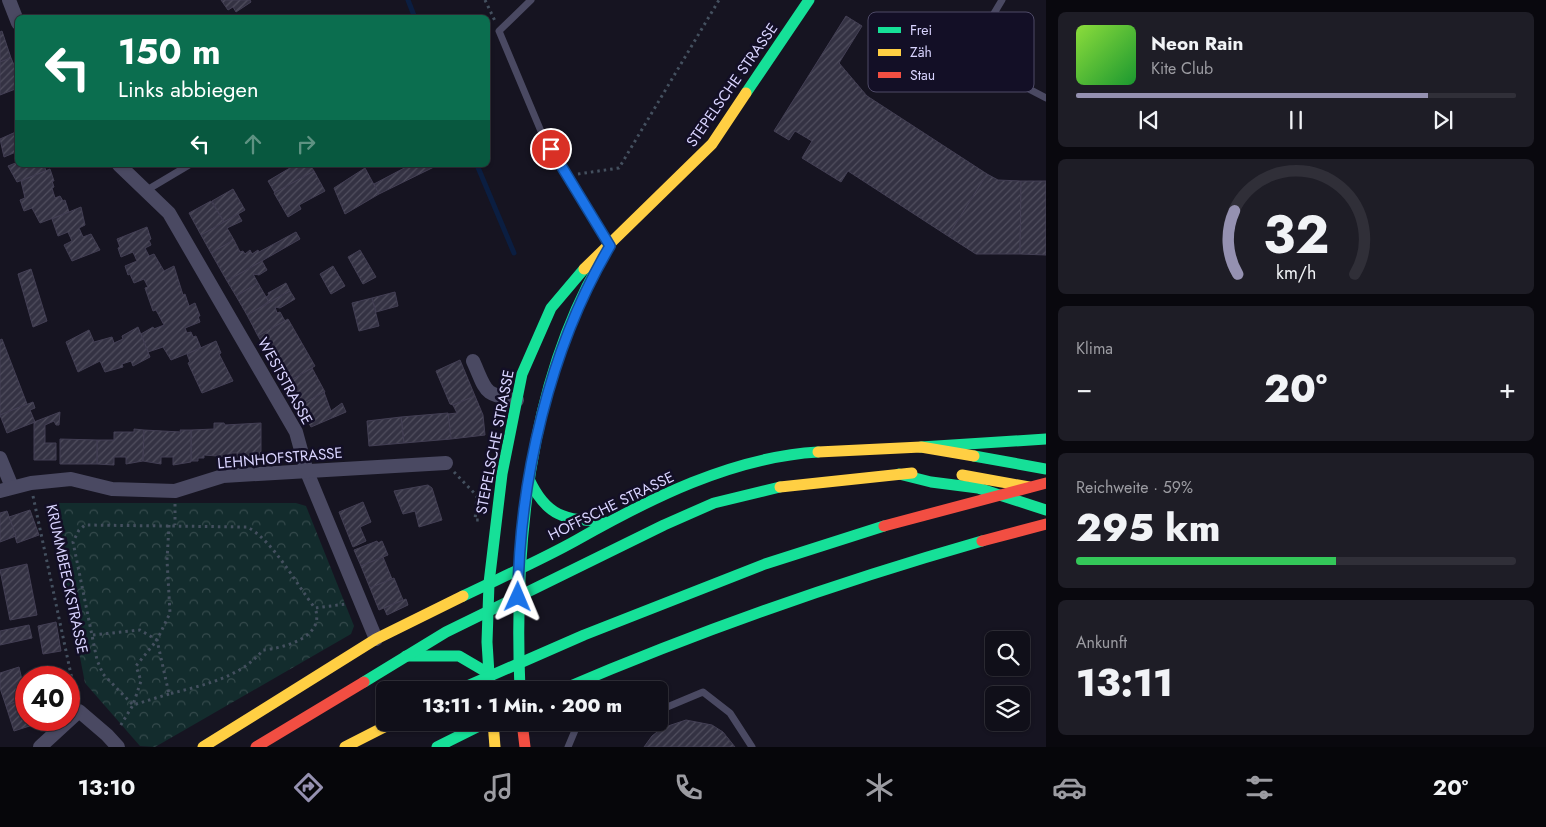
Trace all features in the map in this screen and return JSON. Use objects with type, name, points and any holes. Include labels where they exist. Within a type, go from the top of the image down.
[{"type":"main road","name":"STEPELSCHE STRASSE","points":[[489,681],[489,584],[502,474],[522,374],[551,308],[577,276],[610,246],[712,144],[809,0]]},
{"type":"main road","name":"STEPELSCHE STRASSE","points":[[519,681],[517,642],[518,569],[529,479],[549,388],[573,317],[588,283],[610,246]]},
{"type":"main road","points":[[921,447],[956,443],[1020,443],[1046,439]]},
{"type":"main road","name":"HOFFSCHE STRASSE","points":[[203,747],[376,639],[489,584],[605,522],[683,487],[752,462],[786,454],[921,447],[1046,470]]},
{"type":"main road","points":[[786,454],[790,476]]},
{"type":"main road","points":[[256,747],[402,656],[446,632],[664,524],[714,503],[790,476],[899,474],[935,471],[981,477],[1046,490]]},
{"type":"main road","points":[[899,474],[931,482],[978,488],[1046,510]]},
{"type":"main road","points":[[529,479],[536,496],[546,509],[562,517],[605,522]]},
{"type":"main road","points":[[478,681],[584,634],[765,564],[892,523],[1046,483]]},
{"type":"main road","points":[[583,681],[720,624],[832,586],[971,543],[1046,524]]},
{"type":"main road","points":[[402,656],[459,656],[488,673]]},
{"type":"main road","points":[[345,747],[376,731]]},
{"type":"main road","points":[[437,747],[470,731]]},
{"type":"main road","points":[[494,731],[495,747]]},
{"type":"main road","points":[[523,731],[525,747]]},
{"type":"street","points":[[9,0],[15,15]]},
{"type":"street","name":"WESTSTRASSE","points":[[121,167],[169,212],[190,244],[296,432],[307,472],[376,639]]},
{"type":"street","points":[[473,361],[484,387],[492,396],[517,400]]},
{"type":"street","points":[[0,458],[6,489]]},
{"type":"street","name":"LEHNHOFSTRASSE","points":[[6,489],[31,483],[71,479],[112,489],[175,491],[222,476],[446,463]]},
{"type":"street","points":[[80,712],[107,734],[118,747]]},
{"type":"street","points":[[40,747],[57,731]]},
{"type":"lane","points":[[531,0],[499,31],[543,136],[610,246]]},
{"type":"lane","points":[[995,12],[1002,0]]},
{"type":"lane","points":[[1034,92],[1046,98]]},
{"type":"lane","points":[[147,190],[186,167]]},
{"type":"lane","points":[[668,707],[703,692],[730,713],[752,747]]},
{"type":"lane","points":[[568,747],[575,731]]},
{"type":"path","points":[[485,0],[499,31]]},
{"type":"path","points":[[567,175],[619,168],[719,0]]},
{"type":"path","name":"KRUMMBEECKSTRASSE","points":[[31,483],[70,666]]},
{"type":"path","points":[[175,491],[175,525]]},
{"type":"path","points":[[93,523],[247,527],[253,530],[273,551],[315,608],[317,614],[316,625],[302,639],[286,648],[263,650],[253,662],[218,681],[133,705],[103,674],[97,660],[73,542],[79,530],[85,525],[93,523]]},
{"type":"path","points":[[107,734],[120,727],[133,705],[141,681],[136,666],[157,640],[170,614],[167,560],[169,525]]},
{"type":"path","points":[[315,608],[362,602]]},
{"type":"path","points":[[93,635],[140,630],[157,640],[169,694]]},
{"type":"green space","points":[[50,503],[296,503],[306,506],[354,626],[351,634],[155,747],[140,746],[85,683]]},
{"type":"building","points":[[221,0],[250,0],[251,2],[236,12],[233,7],[228,10]]},
{"type":"building","points":[[846,16],[862,26],[839,63],[867,96],[987,174],[948,236],[848,171],[841,182],[802,158],[812,141],[795,131],[789,140],[774,131]]},
{"type":"building","points":[[2,31],[11,58],[0,62],[0,32]]},
{"type":"building","points":[[11,58],[15,67],[15,89],[0,95],[0,62]]},
{"type":"building","points":[[15,132],[15,152],[4,157],[0,139]]},
{"type":"building","points":[[15,163],[15,167],[45,167],[46,171],[17,182],[8,166]]},
{"type":"building","points":[[292,167],[311,167],[314,171],[275,193],[268,181]]},
{"type":"building","points":[[406,167],[434,167],[379,194],[374,184]]},
{"type":"building","points":[[365,168],[379,194],[345,214],[334,188]]},
{"type":"building","points":[[50,169],[54,181],[52,181],[54,187],[52,188],[55,198],[60,196],[63,201],[65,200],[69,212],[40,223],[32,208],[24,211],[20,200],[25,198],[21,181]]},
{"type":"building","points":[[314,171],[325,191],[299,205],[301,209],[288,217],[274,193]]},
{"type":"building","points":[[987,174],[998,180],[1021,181],[1020,254],[976,254],[948,236]]},
{"type":"building","points":[[1021,181],[1046,181],[1046,255],[1020,254]]},
{"type":"building","points":[[233,189],[245,210],[224,222],[212,201]]},
{"type":"building","points":[[211,201],[224,222],[201,235],[189,213]]},
{"type":"building","points":[[81,207],[85,225],[79,228],[83,237],[91,234],[100,250],[72,261],[64,245],[72,241],[68,232],[58,236],[52,219]]},
{"type":"building","points":[[238,214],[242,221],[227,228],[234,240],[211,253],[201,235]]},
{"type":"building","points":[[147,227],[151,245],[145,248],[149,256],[154,254],[164,271],[174,266],[183,295],[185,294],[189,306],[195,303],[200,316],[198,316],[200,322],[185,328],[187,333],[191,332],[193,337],[196,336],[201,348],[171,360],[163,347],[148,352],[141,334],[153,327],[154,329],[164,325],[156,310],[153,311],[145,288],[148,287],[144,279],[134,283],[130,274],[128,275],[125,266],[137,261],[133,252],[121,257],[118,248],[120,247],[117,239]]},
{"type":"building","points":[[296,232],[300,239],[227,281],[211,253],[234,240],[240,252],[243,251],[245,254],[250,250],[252,254]]},
{"type":"building","points":[[360,250],[376,277],[363,284],[348,257]]},
{"type":"building","points":[[262,261],[267,270],[259,275],[253,274],[258,283],[236,296],[227,281]]},
{"type":"building","points":[[333,266],[345,286],[331,294],[320,274]]},
{"type":"building","points":[[31,269],[47,321],[33,327],[18,274]]},
{"type":"building","points":[[258,283],[269,302],[247,315],[236,296]]},
{"type":"building","points":[[286,283],[290,291],[269,302],[266,297],[269,295],[268,293]]},
{"type":"building","points":[[290,291],[295,299],[280,308],[275,307],[277,313],[280,312],[285,321],[258,336],[247,315]]},
{"type":"building","points":[[395,292],[398,306],[376,312],[372,298]]},
{"type":"building","points":[[372,298],[379,326],[359,331],[352,303]]},
{"type":"building","points":[[288,319],[315,366],[286,383],[258,336]]},
{"type":"building","points":[[138,327],[150,357],[133,366],[131,361],[122,364],[123,367],[105,372],[100,361],[78,372],[66,342],[89,330],[94,342],[112,337],[114,343],[123,339],[122,336]]},
{"type":"building","points":[[2,339],[27,404],[0,415],[0,340]]},
{"type":"building","points":[[216,341],[221,353],[219,354],[233,381],[202,393],[188,363],[190,362],[187,354]]},
{"type":"building","points":[[460,360],[475,396],[453,405],[450,404],[436,371]]},
{"type":"building","points":[[312,368],[325,392],[299,406],[286,383]]},
{"type":"building","points":[[324,392],[331,411],[342,403],[346,412],[311,427],[299,406]]},
{"type":"building","points":[[475,396],[483,415],[485,435],[451,439],[448,414],[457,413],[453,405]]},
{"type":"building","points":[[33,402],[35,408],[30,410],[35,422],[7,433],[0,415]]},
{"type":"building","points":[[60,412],[59,425],[56,425],[54,421],[45,425],[45,443],[56,443],[56,460],[34,460],[34,422]]},
{"type":"building","points":[[448,413],[451,439],[404,443],[401,417]]},
{"type":"building","points":[[401,417],[404,443],[369,446],[367,421]]},
{"type":"building","points":[[214,423],[224,423],[225,425],[261,423],[261,456],[237,457],[237,453],[231,453],[231,457],[204,455],[204,458],[198,458],[198,461],[191,461],[191,430],[214,429]]},
{"type":"building","points":[[134,429],[144,430],[143,461],[126,464],[126,457],[114,457],[114,465],[97,464],[97,440],[114,440],[114,432],[134,432]]},
{"type":"building","points":[[144,430],[181,432],[180,430],[191,430],[191,462],[173,465],[173,457],[161,457],[161,464],[143,461]]},
{"type":"building","points":[[60,439],[97,440],[97,464],[60,464]]},
{"type":"building","points":[[428,485],[432,488],[442,520],[419,527],[415,511],[403,514],[394,491]]},
{"type":"building","points":[[363,502],[371,522],[360,527],[366,541],[353,547],[339,512]]},
{"type":"building","points":[[30,510],[39,535],[17,543],[9,517]]},
{"type":"building","points":[[7,511],[16,536],[0,542],[0,513]]},
{"type":"building","points":[[377,541],[378,543],[382,541],[388,555],[361,566],[354,550]]},
{"type":"building","points":[[383,557],[392,579],[370,588],[361,566]]},
{"type":"building","points":[[27,564],[37,615],[10,620],[0,570]]},
{"type":"building","points":[[394,578],[403,600],[379,610],[370,588]]},
{"type":"building","points":[[406,599],[408,605],[387,615],[384,608]]},
{"type":"building","points":[[56,622],[61,651],[43,654],[38,626]]},
{"type":"building","points":[[29,625],[32,638],[0,645],[0,631]]},
{"type":"building","points":[[15,668],[15,702],[6,706],[0,688],[0,673]]},
{"type":"building","points":[[15,702],[15,731],[14,731],[6,706]]},
{"type":"building","points":[[686,720],[712,725],[723,732],[735,747],[644,747],[658,731],[668,731],[668,726]]},
{"type":"waterway","points":[[408,0],[414,15]]},
{"type":"waterway","points":[[478,167],[514,253]]},
{"type":"traffic: fast","points":[[746,93],[809,0]]},
{"type":"traffic: fast","points":[[520,681],[520,582],[524,526],[541,416],[556,363],[575,312],[599,264]]},
{"type":"traffic: fast","points":[[489,681],[487,642],[489,583],[502,474],[522,374],[551,308],[584,269]]},
{"type":"traffic: fast","points":[[921,447],[1046,439]]},
{"type":"traffic: fast","points":[[463,596],[548,556],[632,510],[692,483],[754,462],[818,452]]},
{"type":"traffic: fast","points":[[974,456],[1046,469]]},
{"type":"traffic: fast","points":[[899,474],[931,482],[978,488],[1046,510]]},
{"type":"traffic: fast","points":[[529,479],[536,492],[550,509],[579,520],[605,522]]},
{"type":"traffic: fast","points":[[364,682],[446,632],[664,525],[714,503],[780,487]]},
{"type":"traffic: fast","points":[[479,681],[584,635],[765,564],[884,526]]},
{"type":"traffic: fast","points":[[582,681],[769,609],[875,573],[982,541]]},
{"type":"traffic: fast","points":[[406,656],[459,656],[488,673]]},
{"type":"traffic: fast","points":[[437,747],[469,731]]},
{"type":"traffic: slow","points":[[584,269],[712,144],[746,93]]},
{"type":"traffic: slow","points":[[818,452],[921,447],[974,456]]},
{"type":"traffic: slow","points":[[780,487],[912,473]]},
{"type":"traffic: slow","points":[[962,475],[1029,487]]},
{"type":"traffic: slow","points":[[203,747],[376,639],[463,596]]},
{"type":"traffic: slow","points":[[345,747],[376,731]]},
{"type":"traffic: slow","points":[[494,731],[495,747]]},
{"type":"traffic: jam","points":[[884,526],[1046,483]]},
{"type":"traffic: jam","points":[[982,541],[1046,524]]},
{"type":"traffic: jam","points":[[256,747],[364,682]]},
{"type":"traffic: jam","points":[[523,731],[525,747]]},
{"type":"route","points":[[518,597],[519,542],[526,494],[549,388],[576,308],[610,246],[551,149]]}]
